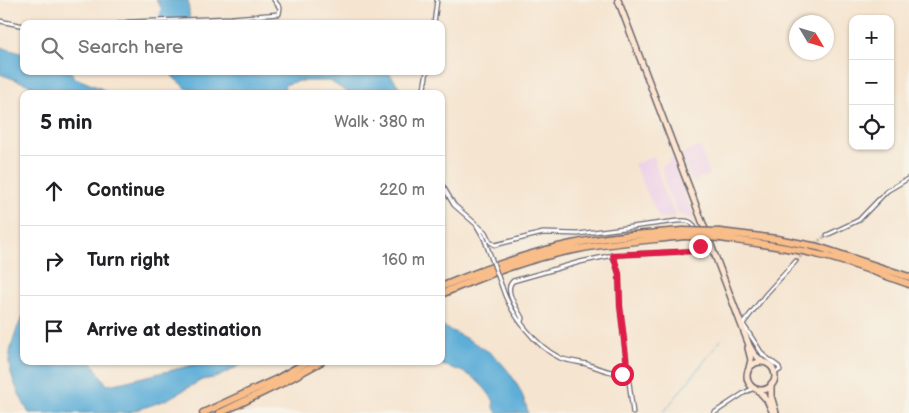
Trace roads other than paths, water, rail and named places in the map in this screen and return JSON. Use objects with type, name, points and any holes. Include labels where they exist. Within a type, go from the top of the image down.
[{"type":"highway","points":[[445,292],[502,269],[551,255],[684,233]]},
{"type":"highway","points":[[445,285],[501,264],[546,250],[616,237],[684,233],[777,239],[818,247],[909,277]]},
{"type":"highway","points":[[720,235],[824,256],[909,284]]},
{"type":"highway","points":[[203,413],[302,365]]},
{"type":"highway","points":[[220,413],[315,365]]},
{"type":"main road","points":[[618,0],[749,345],[754,354],[770,366],[774,373],[771,396],[774,413]]},
{"type":"main road","points":[[749,345],[750,360],[747,380],[767,400],[774,413]]},
{"type":"main road","points":[[749,368],[755,363],[763,362]]},
{"type":"main road","points":[[756,389],[765,389],[772,384]]},
{"type":"street","points":[[179,20],[280,14],[280,8],[274,0]]},
{"type":"street","points":[[435,20],[438,0]]},
{"type":"street","points":[[0,21],[20,25]]},
{"type":"street","points":[[424,90],[426,75]]},
{"type":"street","points":[[827,235],[859,220],[886,192],[909,178]]},
{"type":"street","points":[[445,190],[454,205],[485,232],[492,243],[498,245],[543,233],[578,234],[678,221],[688,220],[692,222],[701,242],[699,250],[613,255],[564,266],[513,281],[510,284],[509,290],[522,318],[521,322]]},
{"type":"street","points":[[476,226],[484,238],[507,302],[537,341],[560,358],[610,372],[628,374]]},
{"type":"street","points":[[613,255],[619,274],[620,306],[633,413]]},
{"type":"street","points":[[774,373],[780,370],[779,367],[764,355],[742,324],[796,260]]},
{"type":"street","points":[[714,413],[744,393],[756,389]]},
{"type":"water","points":[[156,0],[188,0],[190,20],[169,20]]},
{"type":"water","points":[[0,47],[20,53],[20,75],[72,75],[73,77],[103,90],[43,90],[0,74]]},
{"type":"water","points":[[172,75],[391,75],[401,90],[344,90],[330,81],[299,81],[284,85],[285,90],[191,90]]},
{"type":"water","points":[[20,322],[20,365],[94,365],[107,385],[193,365],[240,365],[218,377],[202,380],[166,400],[128,413],[29,413],[13,380],[9,361]]},
{"type":"water","points":[[445,327],[483,348],[502,364],[514,379],[526,404],[528,413],[497,413],[493,406],[494,401],[487,391],[474,378],[442,365],[445,365]]},
{"type":"waterway","points":[[162,20],[165,0]]},
{"type":"waterway","points":[[743,318],[761,297]]},
{"type":"waterway","points":[[663,413],[721,340]]},
{"type":"tunnel","points":[[811,246],[827,235]]},
{"type":"tunnel","points":[[796,261],[805,252]]}]
